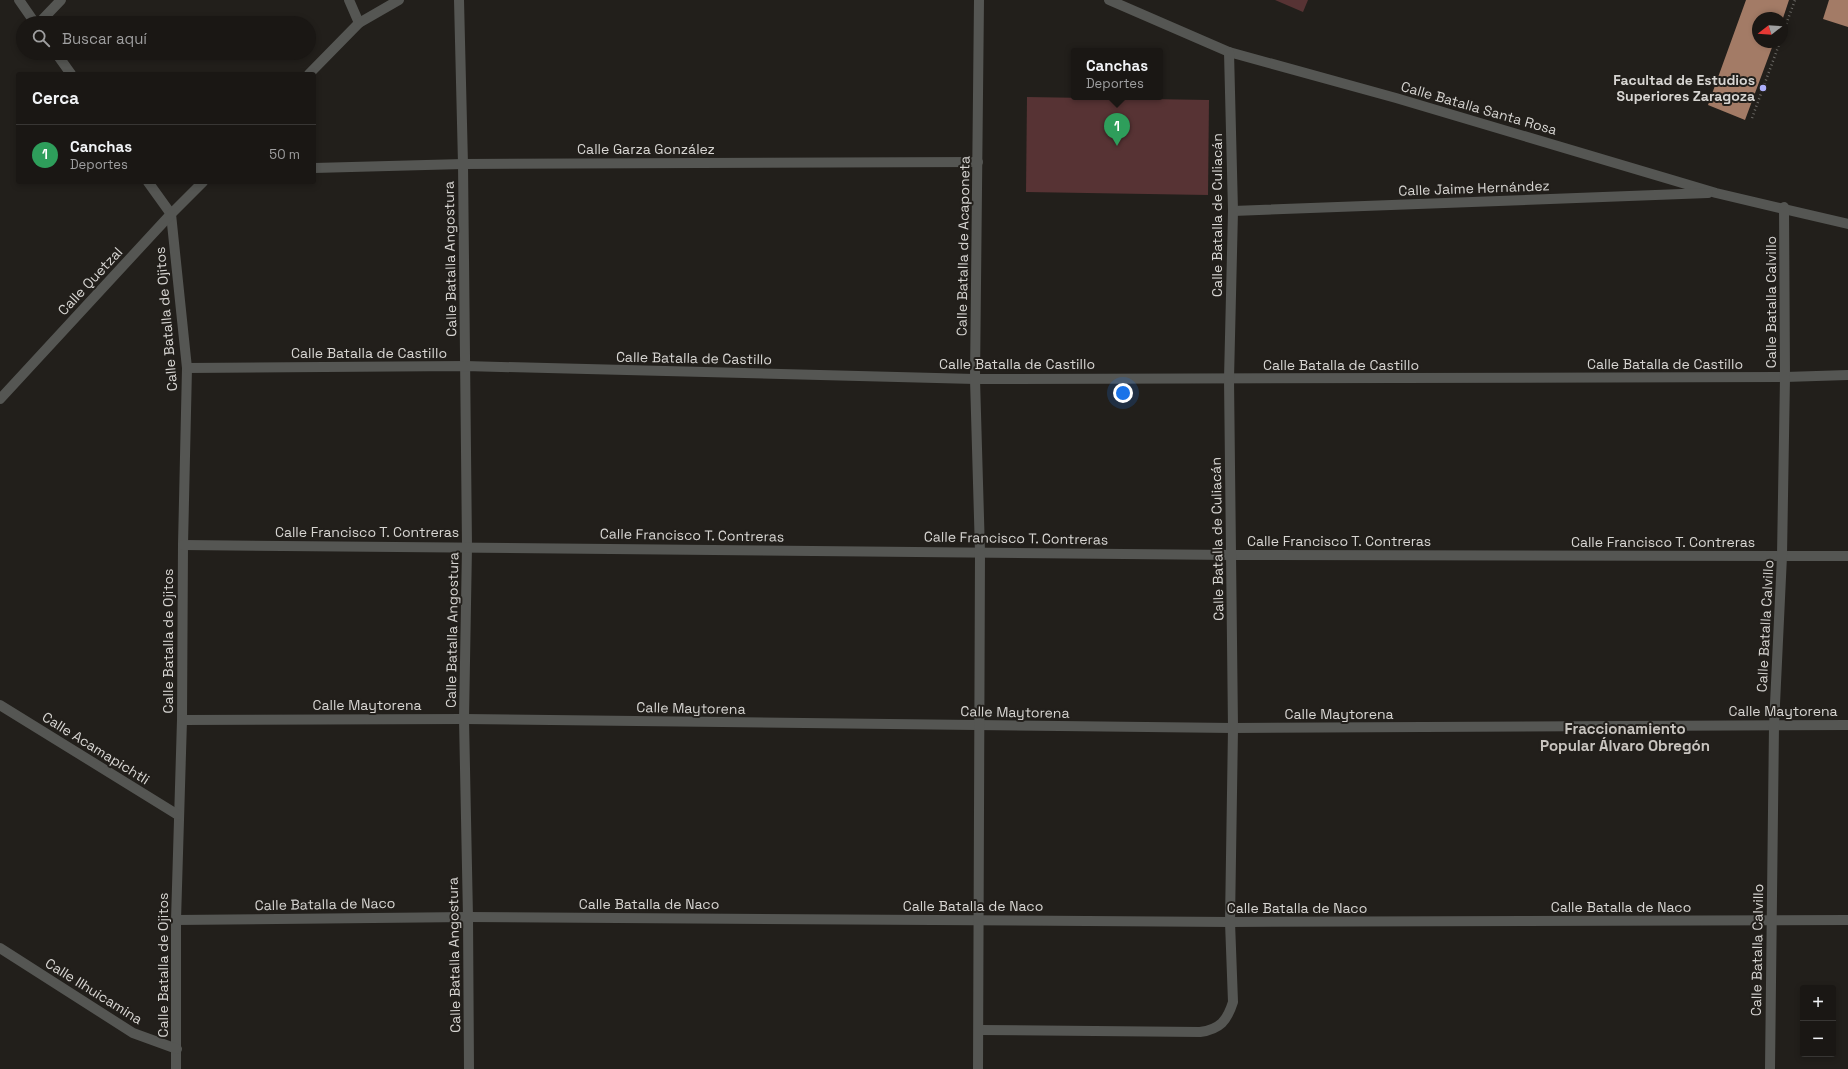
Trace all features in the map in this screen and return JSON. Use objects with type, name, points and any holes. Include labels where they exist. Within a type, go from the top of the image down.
[{"type":"street","points":[[20,0],[30,16]]},
{"type":"street","points":[[46,16],[61,0]]},
{"type":"street","points":[[349,0],[358,24]]},
{"type":"street","points":[[311,72],[358,24],[399,0]]},
{"type":"street","name":"Calle Batalla Angostura","points":[[458,0],[463,164],[467,546],[464,719],[470,1069]]},
{"type":"street","name":"Calle Batalla de Acaponeta","points":[[978,1069],[980,1030],[980,552],[975,378],[979,0]]},
{"type":"street","name":"Calle Batalla Santa Rosa","points":[[1109,0],[1229,52],[1396,98],[1716,193],[1848,224]]},
{"type":"street","name":"Calle Batalla de Culiacán","points":[[980,1030],[1200,1032],[1212,1030],[1222,1024],[1229,1014],[1232,1002],[1230,922],[1233,728],[1229,379],[1233,211],[1229,52]]},
{"type":"street","points":[[61,60],[70,72]]},
{"type":"street","name":"Calle Garza González","points":[[316,168],[463,164],[978,162]]},
{"type":"street","points":[[149,184],[171,214]]},
{"type":"street","name":"Calle Quetzal","points":[[0,399],[171,214],[201,184]]},
{"type":"street","name":"Calle Jaime Hernández","points":[[1233,211],[1716,193]]},
{"type":"street","name":"Calle Batalla Calvillo","points":[[1770,1069],[1774,725],[1782,556],[1785,377],[1784,208]]},
{"type":"street","name":"Calle Batalla de Ojitos","points":[[171,214],[187,368],[183,545],[182,720],[176,920],[176,1069]]},
{"type":"street","name":"Calle Batalla de Castillo","points":[[187,368],[465,366],[975,378],[1229,379],[1785,377],[1848,375]]},
{"type":"street","name":"Calle Francisco T. Contreras","points":[[183,545],[467,546],[1232,555],[1848,556]]},
{"type":"street","name":"Calle Acamapichtli","points":[[0,705],[178,815]]},
{"type":"street","name":"Calle Maytorena","points":[[182,720],[464,719],[1233,728],[1848,725]]},
{"type":"street","name":"Calle Batalla de Naco","points":[[176,920],[468,917],[1230,922],[1848,920]]},
{"type":"street","name":"Calle Ilhuicamina","points":[[0,948],[133,1033],[177,1049]]},
{"type":"path","points":[[1788,19],[1795,0]]},
{"type":"path","points":[[1752,118],[1778,48]]},
{"type":"shaded area","points":[[1275,0],[1308,0],[1303,12]]},
{"type":"shaded area","points":[[1027,97],[1071,98],[1071,100],[1209,100],[1208,195],[1026,192]]},
{"type":"building","points":[[1746,0],[1789,0],[1785,12],[1752,12],[1752,48],[1772,48],[1745,120],[1708,105]]},
{"type":"building","points":[[1829,0],[1848,0],[1848,27],[1823,19]]},
{"type":"place","name":"Facultad de Estudios Superiores Zaragoza","points":[[1763,88]]},
{"type":"place","name":"Canchas","points":[[1117,146]]},
{"type":"district","name":"Fraccionamiento Popular Álvaro Obregón","points":[[1625,736]]}]
